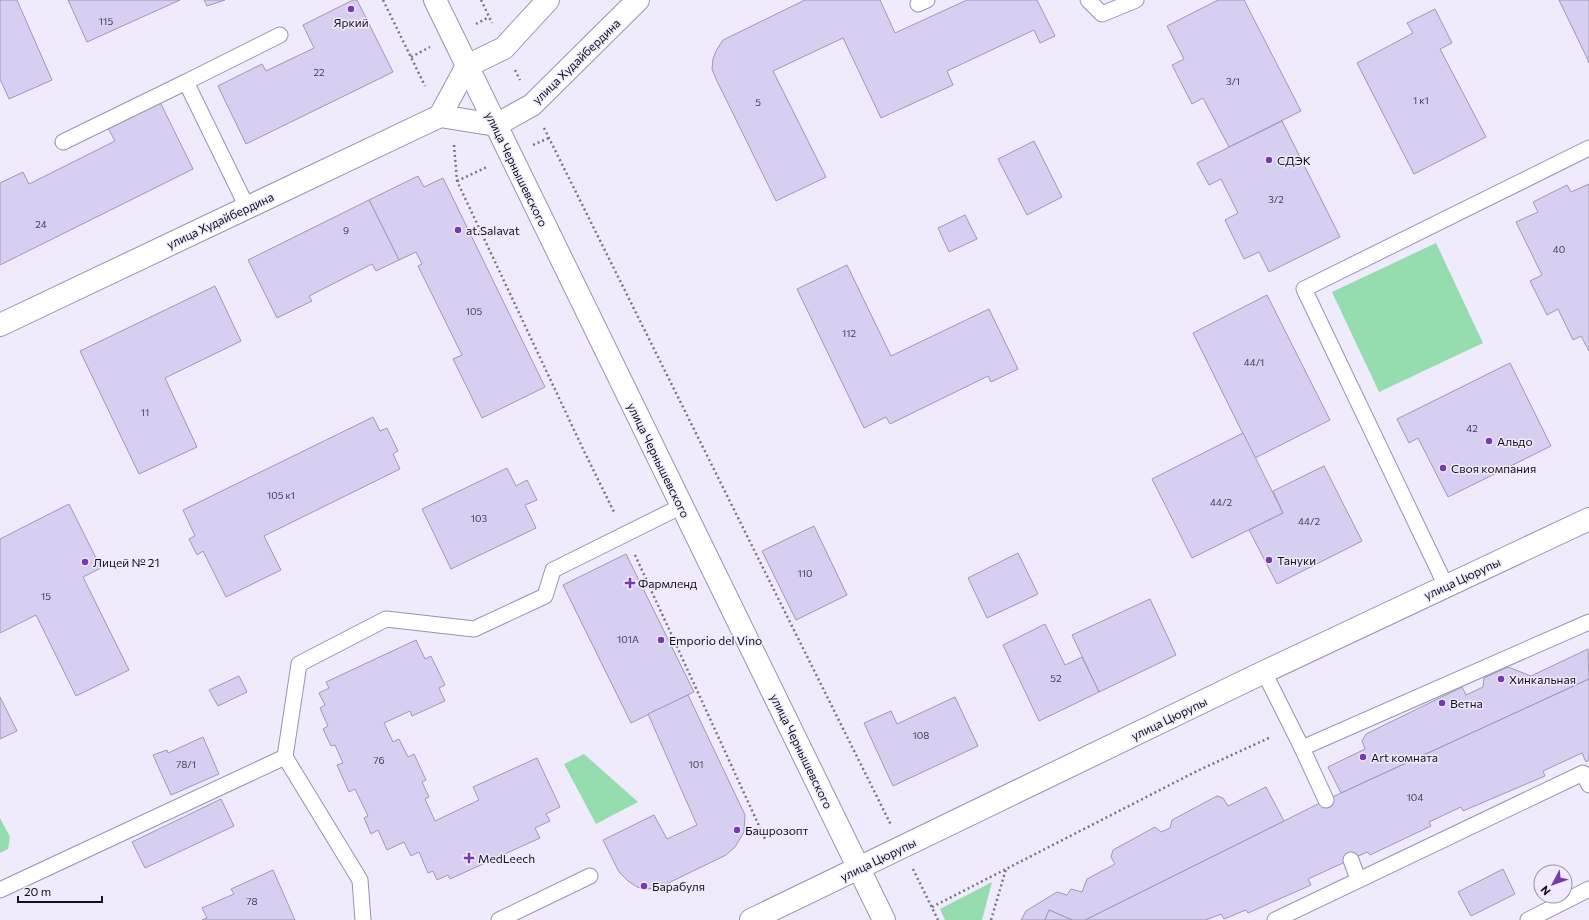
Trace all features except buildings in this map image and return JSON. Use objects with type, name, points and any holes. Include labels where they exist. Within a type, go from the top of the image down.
[{"type":"street","name":"улица Чернышевского","points":[[435,0],[884,920]]},
{"type":"street","points":[[496,125],[440,116],[467,66],[504,48],[548,0]]},
{"type":"street","name":"улица Худайбердина","points":[[496,125],[532,104],[638,0]]},
{"type":"street","name":"улица Худайбердина","points":[[0,325],[440,116]]},
{"type":"street","name":"улица Цюрупы","points":[[751,920],[1264,672],[1589,519]]},
{"type":"lane","points":[[1088,0],[1102,14],[1136,0]]},
{"type":"lane","points":[[63,142],[280,35]]},
{"type":"lane","points":[[186,82],[247,207]]},
{"type":"lane","points":[[1446,586],[1304,289],[1589,148]]},
{"type":"lane","points":[[363,920],[360,880],[286,757],[299,664],[386,619],[474,629],[545,596],[553,570],[682,506]]},
{"type":"lane","points":[[1302,748],[1589,622]]},
{"type":"lane","points":[[1264,672],[1326,800]]},
{"type":"lane","points":[[0,890],[286,757]]},
{"type":"lane","points":[[1275,920],[1358,879],[1583,773],[1589,785]]},
{"type":"lane","points":[[1351,860],[1358,879]]},
{"type":"lane","points":[[499,920],[590,876]]},
{"type":"lane","points":[[1528,920],[1589,889]]},
{"type":"path","points":[[383,0],[426,86]]},
{"type":"path","points":[[504,48],[938,920]]},
{"type":"path","points":[[454,144],[457,181],[583,450],[625,534],[766,841]]},
{"type":"path","points":[[932,906],[1197,772],[1291,727]]},
{"type":"path","points":[[991,920],[1006,869]]},
{"type":"green space","points":[[1436,243],[1483,343],[1379,392],[1332,292]]},
{"type":"green space","points":[[584,754],[638,802],[596,824],[564,764]]},
{"type":"green space","points":[[0,818],[10,837],[8,849],[0,853]]},
{"type":"green space","points":[[992,882],[982,920],[945,920],[940,909]]},
{"type":"place","name":"Яркий","points":[[351,9]]},
{"type":"place","name":"СДЭК","points":[[1269,160]]},
{"type":"place","name":"at.Salavat","points":[[458,230]]},
{"type":"place","name":"Альдо","points":[[1489,441]]},
{"type":"place","name":"Своя компания","points":[[1443,468]]},
{"type":"place","name":"Тануки","points":[[1269,560]]},
{"type":"place","name":"Лицей № 21","points":[[85,562]]},
{"type":"place","name":"Фармленд","points":[[630,583]]},
{"type":"place","name":"Emporio del Vino","points":[[661,640]]},
{"type":"place","name":"Хинкальная","points":[[1501,679]]},
{"type":"place","name":"Ветна","points":[[1442,703]]},
{"type":"place","name":"Art комната","points":[[1363,757]]},
{"type":"place","name":"Башрозопт","points":[[737,830]]},
{"type":"place","name":"MedLeech","points":[[469,858]]},
{"type":"place","name":"Барабуля","points":[[644,886]]}]
